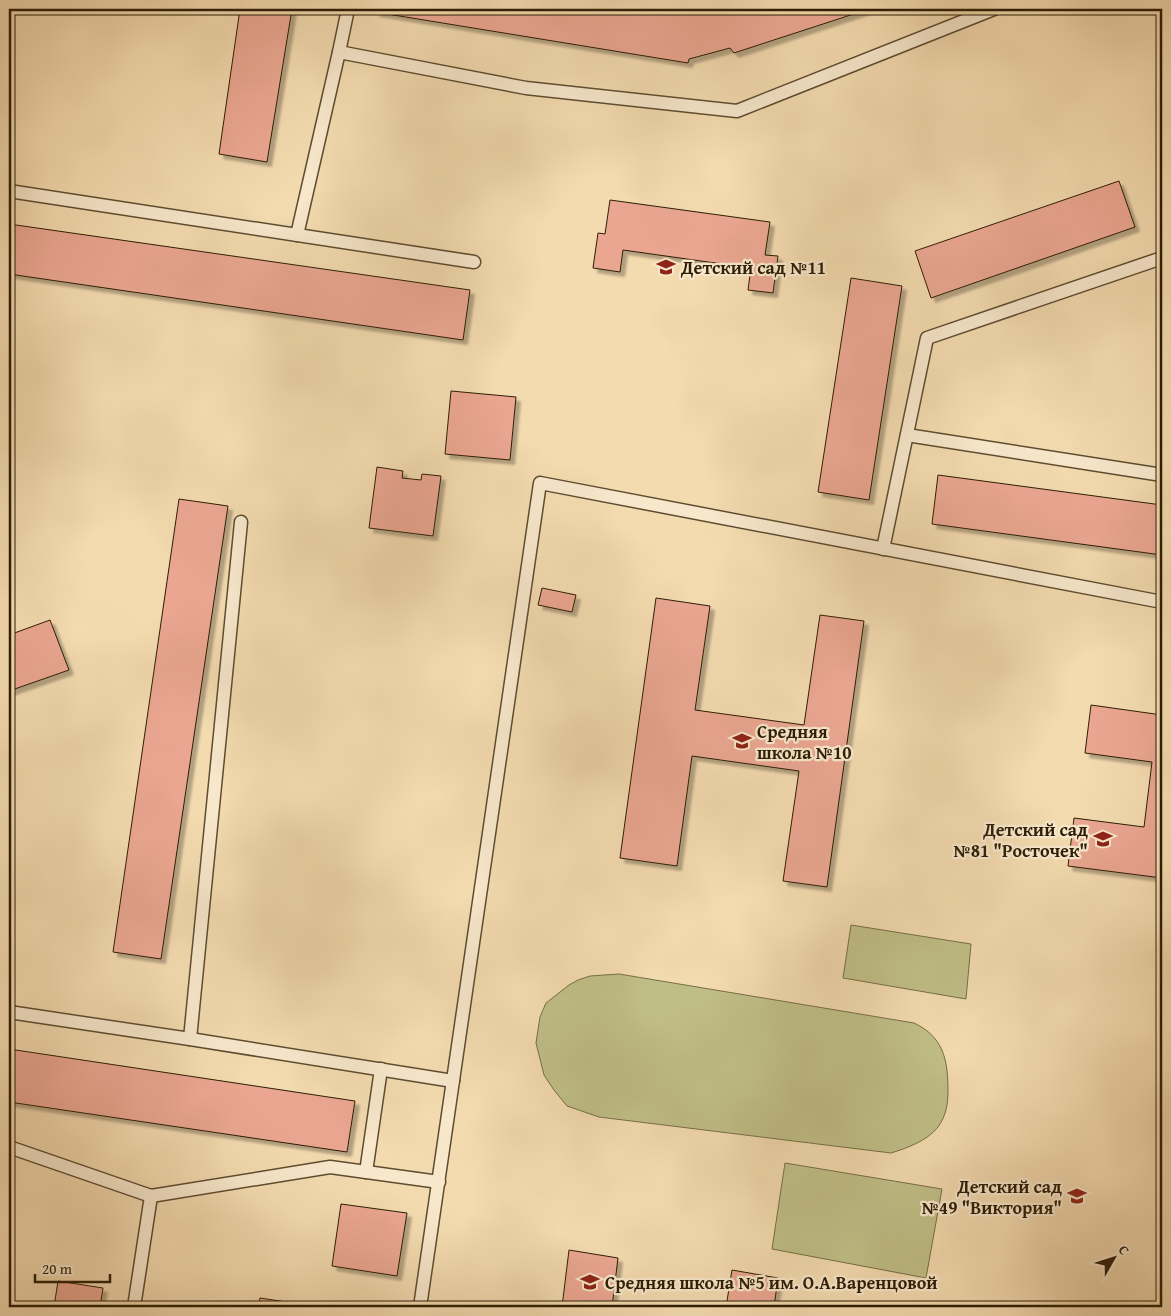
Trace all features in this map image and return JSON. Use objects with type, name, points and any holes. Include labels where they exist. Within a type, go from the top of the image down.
[{"type":"lane","points":[[297,235],[348,9]]},
{"type":"lane","points":[[339,52],[526,88],[737,111],[994,9]]},
{"type":"lane","points":[[9,191],[474,262]]},
{"type":"lane","points":[[883,549],[928,338],[1162,258]]},
{"type":"lane","points":[[907,435],[1162,475]]},
{"type":"lane","points":[[420,1307],[540,483],[1162,602]]},
{"type":"lane","points":[[190,1039],[241,522]]},
{"type":"lane","points":[[9,1012],[454,1081]]},
{"type":"lane","points":[[366,1172],[381,1069]]},
{"type":"lane","points":[[9,1147],[151,1196],[330,1166],[439,1182]]},
{"type":"lane","points":[[134,1307],[151,1196]]},
{"type":"shaded area","points":[[851,925],[971,944],[966,999],[843,978]]},
{"type":"shaded area","points":[[619,974],[914,1023],[932,1035],[938,1043],[945,1060],[948,1096],[943,1119],[938,1127],[923,1140],[891,1153],[599,1117],[567,1106],[544,1075],[536,1043],[540,1017],[546,1003],[578,980],[590,976]]},
{"type":"shaded area","points":[[785,1163],[942,1189],[926,1278],[772,1249]]},
{"type":"building","points":[[240,9],[292,9],[267,162],[219,154]]},
{"type":"building","points":[[376,9],[869,9],[734,53],[730,48],[689,59],[688,63],[375,12]]},
{"type":"building","points":[[1119,181],[1135,227],[931,298],[915,251]]},
{"type":"building","points":[[610,200],[770,222],[765,255],[778,256],[773,293],[748,290],[751,268],[623,250],[620,272],[593,268],[598,233],[605,234]]},
{"type":"building","points":[[9,224],[470,290],[463,340],[9,274]]},
{"type":"building","points":[[851,278],[902,286],[869,500],[818,492]]},
{"type":"building","points":[[451,391],[516,397],[510,460],[445,454]]},
{"type":"building","points":[[377,467],[403,471],[402,478],[421,480],[422,474],[441,476],[433,536],[369,528]]},
{"type":"building","points":[[938,475],[1162,505],[1162,555],[932,524]]},
{"type":"building","points":[[179,499],[228,506],[161,959],[113,952]]},
{"type":"building","points":[[542,588],[576,595],[572,612],[538,605]]},
{"type":"building","name":"Средняя школа №10","points":[[656,598],[710,606],[695,710],[804,725],[820,615],[864,621],[827,887],[783,881],[799,771],[692,756],[677,866],[620,858]]},
{"type":"building","points":[[50,620],[69,670],[9,691],[9,635]]},
{"type":"building","points":[[1091,705],[1162,715],[1162,878],[1068,866],[1074,818],[1144,827],[1152,762],[1085,753]]},
{"type":"building","points":[[9,1049],[355,1101],[347,1152],[9,1102]]},
{"type":"building","points":[[341,1204],[407,1213],[397,1276],[332,1266]]},
{"type":"building","name":"Средняя школа №5 им. О.А.Варенцовой","points":[[569,1250],[618,1258],[612,1307],[562,1307]]},
{"type":"building","name":"Средняя школа №5 им. О.А.Варенцовой","points":[[732,1270],[778,1278],[774,1307],[726,1307]]},
{"type":"building","points":[[58,1281],[103,1288],[100,1307],[54,1307]]},
{"type":"building","points":[[260,1298],[320,1307],[258,1307]]},
{"type":"place","name":"Детский сад №11","points":[[666,267]]},
{"type":"place","name":"Средняя школа №10","points":[[742,741]]},
{"type":"place","name":"Детский сад №81 \"Росточек\"","points":[[1103,839]]},
{"type":"place","name":"Детский сад №49 \"Виктория\"","points":[[1077,1196]]},
{"type":"place","name":"Средняя школа №5 им. О.А.Варенцовой","points":[[590,1282]]}]
